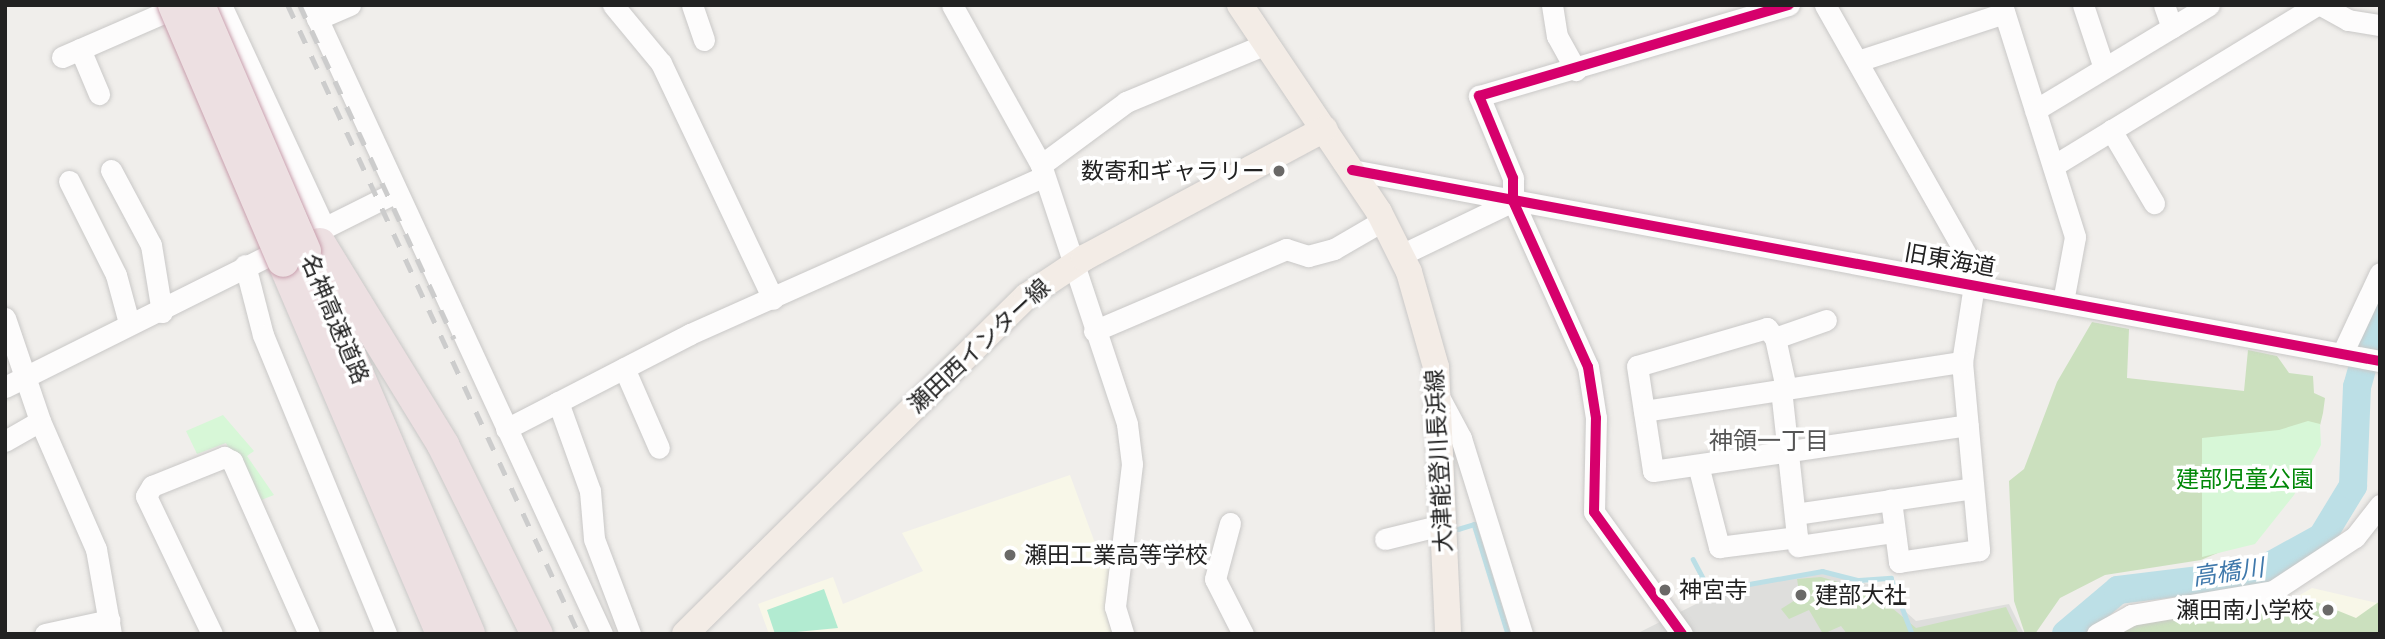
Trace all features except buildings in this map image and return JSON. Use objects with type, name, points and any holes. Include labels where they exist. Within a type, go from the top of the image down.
[{"type":"highway","points":[[201,5],[289,250],[443,445],[537,634]]},
{"type":"highway","name":"名神高速道路","points":[[164,8],[289,250],[469,634]]},
{"type":"highway","name":"名神高速道路","points":[[289,250],[440,629]]},
{"type":"main road","name":"大津能登川長浜線","points":[[1240,5],[1352,170],[1403,254],[1432,346],[1438,395],[1448,634]]},
{"type":"main road","name":"瀬田西インター線","points":[[685,634],[1003,318],[1071,265],[1325,129]]},
{"type":"street","points":[[221,5],[289,250],[263,335],[386,634]]},
{"type":"street","points":[[350,5],[314,12],[602,634]]},
{"type":"street","points":[[613,5],[661,63],[773,299]]},
{"type":"street","points":[[692,5],[704,40]]},
{"type":"street","points":[[952,5],[1042,171],[1132,450],[1115,607],[1123,634]]},
{"type":"street","points":[[1552,5],[1557,36],[1576,70]]},
{"type":"street","points":[[1682,634],[1594,512],[1591,376],[1513,201],[1513,178],[1479,96],[1576,70],[1788,5]]},
{"type":"street","points":[[1825,5],[1976,272],[1962,362],[1979,550],[1899,562],[1891,500]]},
{"type":"street","points":[[2083,5],[2104,68]]},
{"type":"street","points":[[2164,5],[2172,28]]},
{"type":"street","points":[[2035,110],[2209,5]]},
{"type":"street","points":[[2053,166],[2319,5],[2336,16],[2380,25]]},
{"type":"street","points":[[99,94],[71,53],[164,8]]},
{"type":"street","points":[[1858,61],[2003,9],[2075,237],[2063,302]]},
{"type":"street","points":[[506,429],[624,368],[1042,171],[1126,102],[1266,44]]},
{"type":"street","points":[[2111,130],[2154,203]]},
{"type":"street","name":"旧東海道","points":[[1352,170],[2379,361]]},
{"type":"street","points":[[116,174],[142,216],[156,261],[162,312]]},
{"type":"street","points":[[69,181],[116,275],[130,323]]},
{"type":"street","points":[[5,387],[130,323],[162,312],[289,250],[396,192]]},
{"type":"street","points":[[1403,254],[1513,201]]},
{"type":"street","points":[[1094,331],[1286,249],[1308,256],[1334,249],[1384,220]]},
{"type":"street","points":[[2347,355],[2380,273]]},
{"type":"street","points":[[5,318],[40,421],[96,549],[110,627],[45,634]]},
{"type":"street","points":[[1775,338],[1826,320]]},
{"type":"street","points":[[1894,532],[1798,546],[1788,453],[1784,388],[1775,338],[1767,328],[1637,366],[1653,471],[1788,453],[1968,425]]},
{"type":"street","points":[[1644,411],[1962,362]]},
{"type":"street","points":[[624,368],[659,448]]},
{"type":"street","points":[[1438,395],[1461,438],[1522,634]]},
{"type":"street","points":[[558,402],[590,491],[594,539],[630,634]]},
{"type":"street","points":[[5,441],[40,421]]},
{"type":"street","points":[[212,634],[146,496],[152,486],[223,457],[232,461],[309,634]]},
{"type":"street","points":[[1698,465],[1719,547],[1797,537]]},
{"type":"street","points":[[1795,514],[1973,488]]},
{"type":"street","points":[[2096,634],[2131,615],[2273,591],[2355,537],[2380,505]]},
{"type":"street","points":[[1230,523],[1215,579],[1243,634]]},
{"type":"street","points":[[1385,539],[1442,525]]},
{"type":"shaded area","name":"瀬田工業高等学校","points":[[1070,475],[1099,554],[1112,557],[1107,620],[1113,634],[769,634],[758,604],[833,577],[843,604],[923,571],[902,533]]},
{"type":"shaded area","name":"建部大社","points":[[1821,573],[1877,586],[1916,621],[2009,604],[2024,634],[1636,634],[1736,584]]},
{"type":"shaded area","name":"瀬田南小学校","points":[[2312,588],[2377,603],[2380,634],[2131,634],[2271,612]]},
{"type":"green space","points":[[2092,322],[2129,329],[2127,378],[2244,391],[2248,350],[2277,356],[2289,373],[2313,376],[2314,393],[2325,398],[2323,413],[2317,438],[2246,541],[2201,560],[2105,575],[2060,598],[2035,634],[2025,634],[2014,601],[2009,481],[2024,469],[2057,382]]},
{"type":"green space","points":[[223,415],[254,451],[247,456],[274,495],[256,502],[226,443],[197,454],[186,431]]},
{"type":"green space","name":"建部児童公園","points":[[2308,421],[2320,424],[2321,445],[2294,495],[2255,544],[2202,557],[2202,438],[2279,430]]},
{"type":"green space","points":[[1821,577],[1873,592],[1916,628],[2006,607],[2019,634],[1847,634],[1841,626],[1823,634],[1809,610],[1789,619],[1781,609],[1800,597],[1797,579]]},
{"type":"green space","points":[[824,589],[838,628],[775,634],[767,610]]},
{"type":"green space","name":"瀬田南小学校","points":[[2309,599],[2356,618],[2380,601],[2380,634],[2119,634],[2141,619]]},
{"type":"waterway","name":"高橋川","points":[[2066,634],[2118,590],[2257,573],[2322,537],[2353,486],[2357,387],[2380,305]]},
{"type":"waterway","points":[[1458,529],[1474,524],[1508,634]]},
{"type":"waterway","points":[[1693,559],[1710,591],[1822,571],[1859,580],[1891,578],[1912,634]]},
{"type":"railway","points":[[288,5],[579,634]]},
{"type":"railway","points":[[300,5],[454,339]]},
{"type":"cycle path","points":[[1682,634],[1594,512],[1596,418],[1588,367],[1513,201],[1513,178],[1479,96],[1789,5]]},
{"type":"cycle path","points":[[1352,170],[2380,361]]},
{"type":"place","name":"数寄和ギャラリー","points":[[1279,171]]},
{"type":"place","name":"瀬田工業高等学校","points":[[1010,555]]},
{"type":"place","name":"神宮寺","points":[[1665,590]]},
{"type":"place","name":"建部大社","points":[[1801,595]]},
{"type":"place","name":"瀬田南小学校","points":[[2328,610]]},
{"type":"district","name":"神領一丁目","points":[[1769,441]]}]
